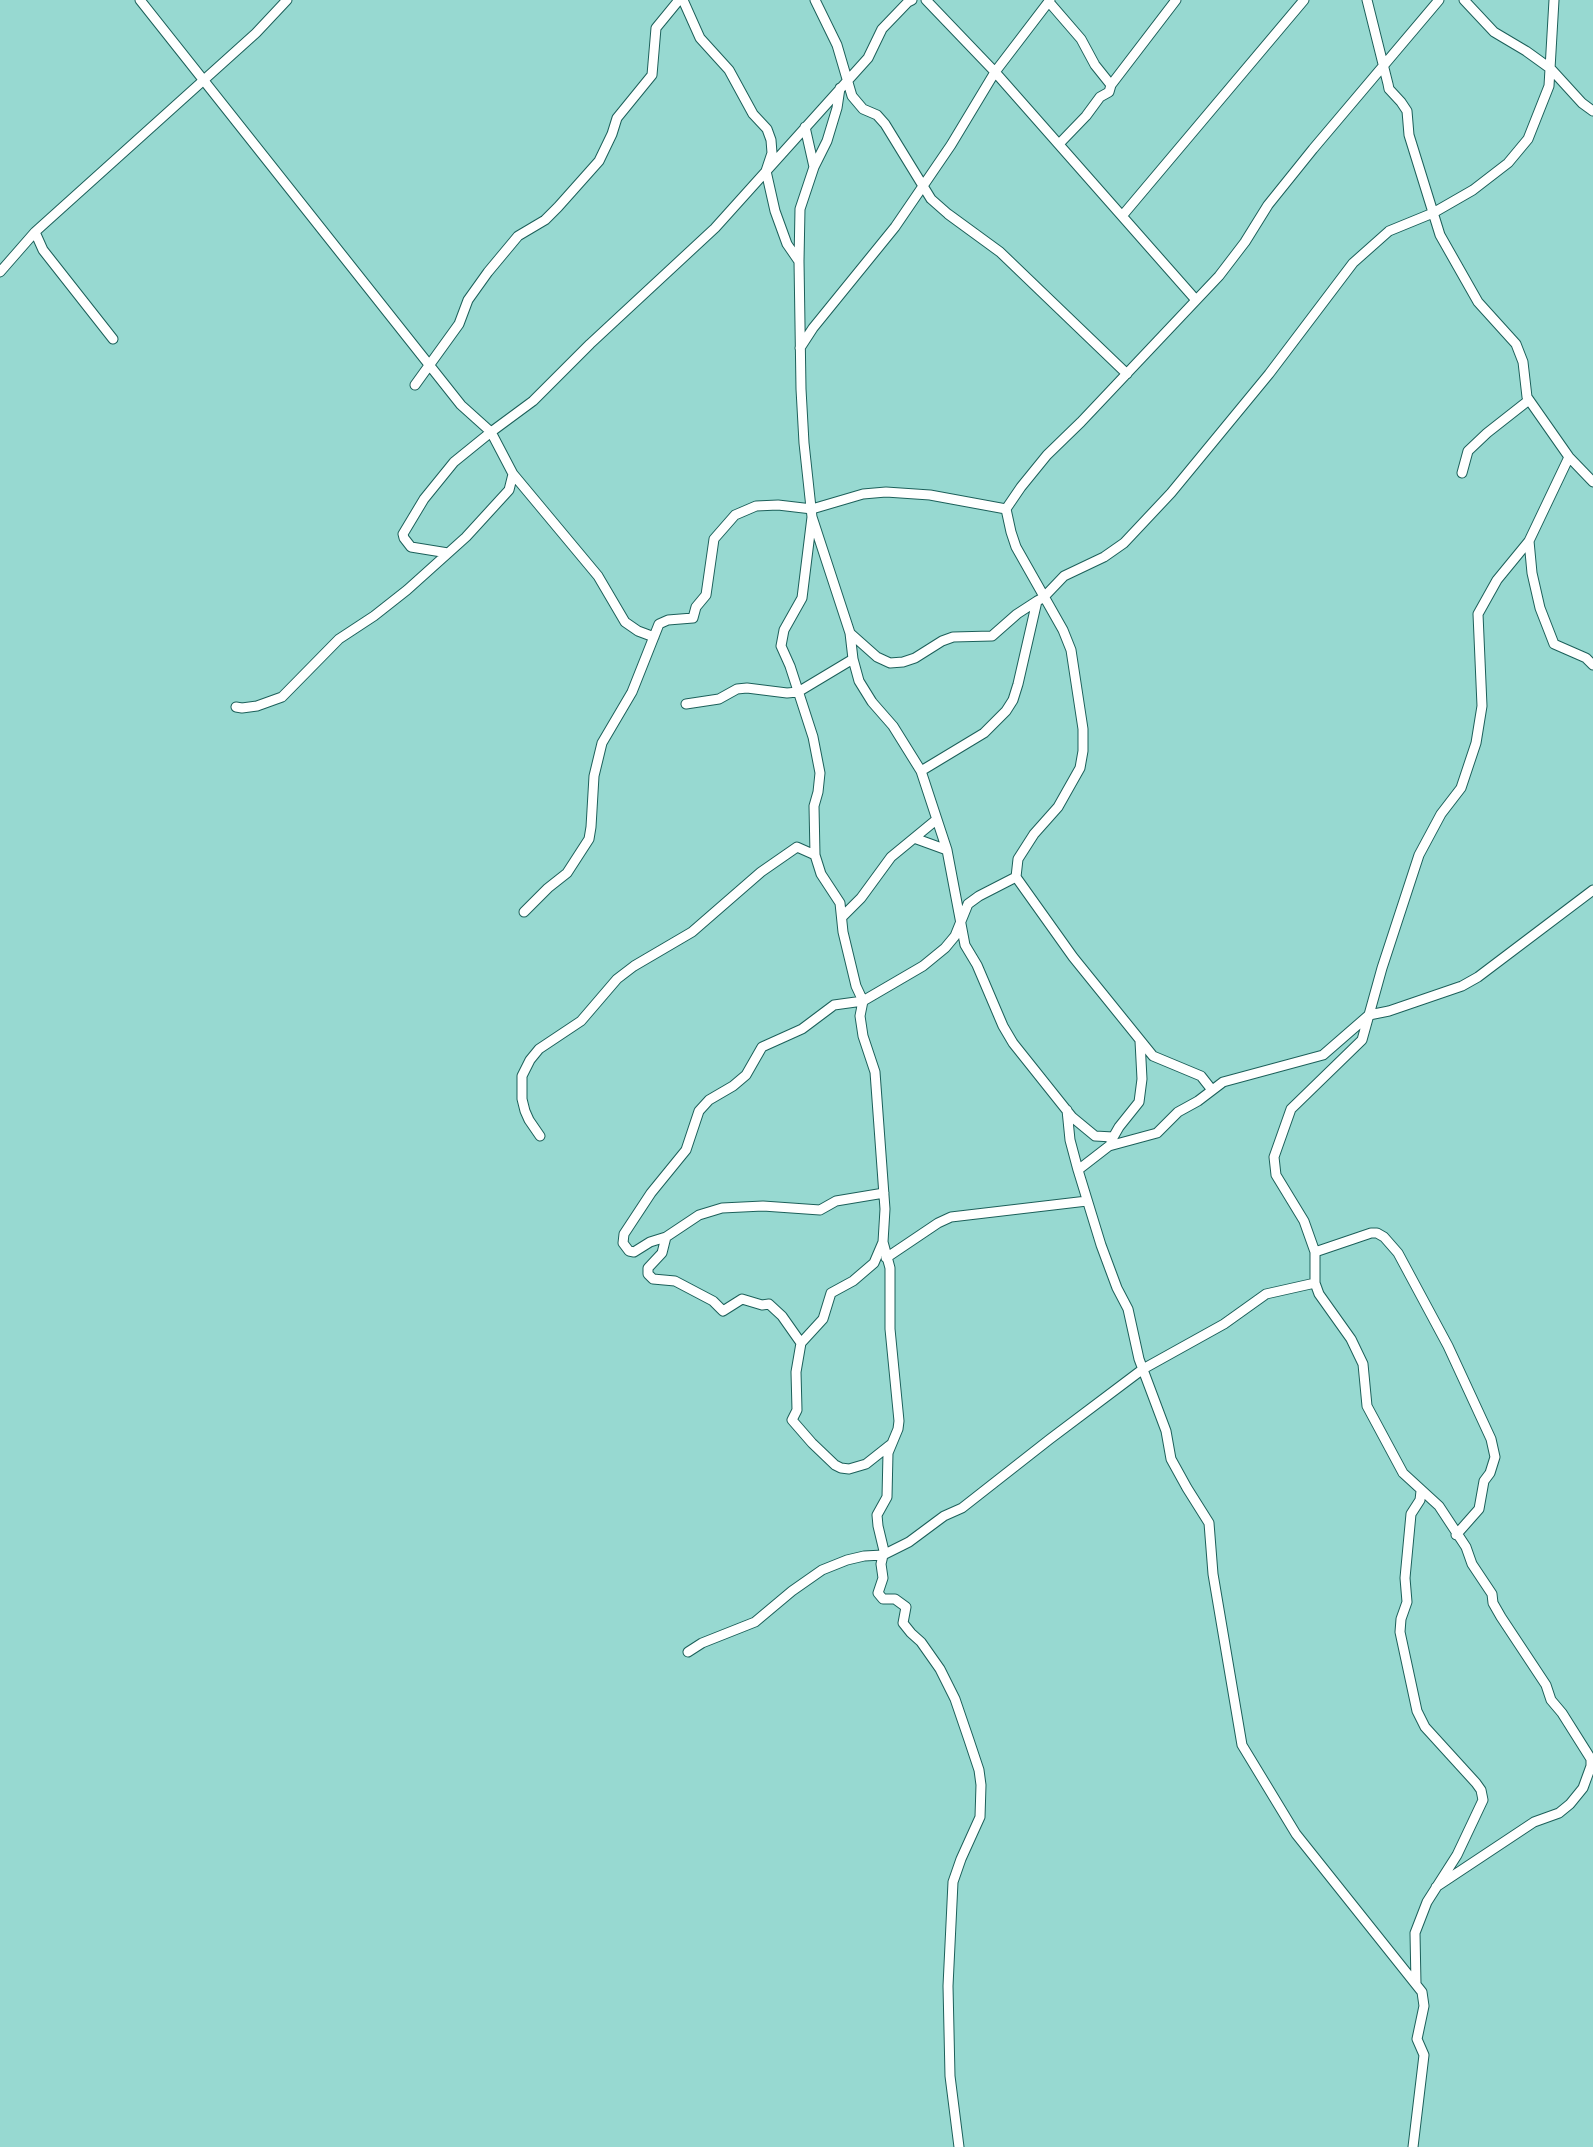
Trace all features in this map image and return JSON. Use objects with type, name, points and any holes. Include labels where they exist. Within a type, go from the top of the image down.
[{"type":"street","points":[[140,0],[461,405],[491,432],[513,474],[598,576],[625,622],[638,631],[654,637]]},
{"type":"street","points":[[0,272],[35,232],[256,33],[287,0]]},
{"type":"street","points":[[415,385],[430,366],[447,338],[459,324],[468,300],[488,272],[518,236],[545,220],[599,161],[612,134],[617,118],[652,75],[656,28],[679,0]]},
{"type":"street","points":[[683,0],[700,38],[729,70],[753,114],[767,129],[771,140],[772,154],[766,171],[775,211],[787,244],[799,260]]},
{"type":"street","points":[[815,0],[837,45],[843,85],[827,141],[814,167],[800,209],[800,349],[804,443],[812,513],[850,633],[853,659],[859,681],[865,693],[893,726],[921,771],[930,795],[936,820],[947,850],[965,945],[977,965],[1002,1026],[1013,1043],[1067,1109],[1087,1130],[1095,1136],[1111,1142],[1157,1133],[1178,1112],[1198,1101],[1223,1082],[1232,1078],[1272,1070],[1323,1055],[1369,1015],[1389,1011],[1462,986],[1478,977],[1593,890]]},
{"type":"street","points":[[448,553],[411,547],[404,538],[404,530],[424,499],[454,462],[533,401],[590,344],[715,228],[868,58],[882,29],[912,0]]},
{"type":"street","points":[[926,0],[995,72],[1196,300]]},
{"type":"street","points":[[1059,144],[1086,116],[1100,97],[1109,92],[1111,85],[1176,0]]},
{"type":"street","points":[[1122,216],[1304,0]]},
{"type":"street","points":[[1367,0],[1389,89],[1407,111],[1409,135],[1440,235],[1468,286],[1493,320],[1516,344],[1523,362],[1525,391],[1529,400],[1569,457],[1593,482]]},
{"type":"street","points":[[1212,1090],[1201,1076],[1153,1056],[1073,957],[1016,878],[1018,859],[1034,834],[1058,807],[1080,768],[1084,728],[1071,650],[1063,630],[1040,600],[1010,532],[1006,509],[1047,455],[1127,374],[1219,276],[1245,242],[1268,205],[1438,0]]},
{"type":"street","points":[[1464,0],[1494,32],[1551,69],[1593,111]]},
{"type":"street","points":[[850,633],[876,657],[890,662],[903,662],[915,658],[942,641],[953,638],[992,636],[1017,614],[1040,600],[1064,576],[1116,550],[1171,493],[1269,374],[1353,263],[1389,231],[1433,213],[1473,190],[1508,163],[1528,139],[1550,86],[1554,0]]},
{"type":"street","points":[[800,349],[813,328],[895,227],[951,145],[995,72],[1049,1],[1081,39],[1095,65],[1111,85]]},
{"type":"street","points":[[843,85],[863,109],[877,115],[885,124],[931,199],[948,214],[1000,252],[1127,374]]},
{"type":"street","points":[[805,127],[814,167]]},
{"type":"street","points":[[35,232],[43,250],[113,339]]},
{"type":"street","points":[[1462,473],[1468,451],[1487,433],[1529,400]]},
{"type":"street","points":[[1436,1887],[1534,1822],[1559,1813],[1570,1804],[1584,1788],[1591,1766],[1588,1752],[1551,1700],[1546,1685],[1501,1617],[1492,1594],[1472,1564],[1466,1547],[1456,1535],[1439,1506],[1403,1473],[1367,1406],[1363,1364],[1351,1339],[1319,1294],[1315,1283],[1315,1252],[1304,1220],[1276,1175],[1274,1157],[1291,1109],[1362,1040],[1419,855],[1441,814],[1461,788],[1476,743],[1482,706],[1478,614],[1497,580],[1529,541],[1569,457]]},
{"type":"street","points":[[236,707],[256,706],[282,697],[339,639],[374,616],[466,537],[504,496],[512,484],[513,474]]},
{"type":"street","points":[[524,912],[548,888],[567,873],[588,839],[591,827],[594,776],[602,742],[632,692],[659,624],[668,620],[693,618],[696,607],[706,595],[714,539],[735,515],[756,506],[778,505],[812,513],[863,494],[886,492],[930,495],[1006,509]]},
{"type":"street","points":[[812,513],[802,598],[784,630],[781,641],[813,737],[820,774],[814,806],[815,855],[821,874],[840,903],[843,916],[843,932],[856,986],[863,1002],[860,1016],[863,1036],[874,1072],[885,1209],[883,1242],[890,1268],[890,1329],[899,1421],[898,1428],[890,1445],[886,1482],[887,1497],[877,1515],[884,1551],[883,1578],[878,1593],[883,1599],[894,1599],[906,1607],[904,1623],[940,1668],[955,1699],[979,1770],[980,1817],[960,1859],[953,1882],[948,1967],[950,2076],[959,2147]]},
{"type":"street","points":[[1529,541],[1532,572],[1538,599],[1554,644],[1586,658],[1593,665]]},
{"type":"street","points":[[921,771],[984,732],[1006,711],[1013,700],[1018,684],[1040,600]]},
{"type":"street","points":[[686,704],[719,699],[737,690],[747,688],[787,693],[798,692],[853,659]]},
{"type":"street","points":[[843,916],[861,898],[891,857],[936,820]]},
{"type":"street","points":[[914,838],[947,850]]},
{"type":"street","points":[[540,1136],[529,1120],[522,1099],[522,1076],[530,1060],[539,1049],[581,1020],[609,986],[621,976],[692,932],[777,860],[797,847],[815,855]]},
{"type":"street","points":[[884,1193],[836,1201],[820,1210],[763,1206],[722,1208],[700,1215],[666,1237],[650,1242],[634,1252],[629,1251],[623,1243],[624,1234],[650,1193],[686,1150],[699,1112],[709,1100],[733,1086],[746,1075],[762,1048],[802,1028],[834,1005],[863,1002],[923,966],[945,948],[955,936],[968,904],[979,896],[1016,878]]},
{"type":"street","points":[[1078,1170],[1111,1142],[1118,1127],[1139,1102],[1142,1078],[1140,1041]]},
{"type":"street","points":[[1067,1109],[1070,1140],[1087,1201],[1117,1288],[1128,1309],[1143,1369],[1166,1431],[1172,1459],[1186,1488],[1208,1523],[1212,1574],[1242,1746],[1296,1834],[1422,1992],[1424,1999],[1422,2020],[1417,2039],[1424,2055],[1413,2147]]},
{"type":"street","points":[[886,1258],[938,1223],[951,1217],[1087,1201]]},
{"type":"street","points":[[1315,1252],[1372,1233],[1377,1233],[1384,1237],[1398,1253],[1448,1346],[1491,1439],[1495,1457],[1490,1473],[1484,1481],[1479,1509],[1456,1535]]},
{"type":"street","points":[[666,1237],[662,1253],[648,1268],[653,1279],[676,1281],[712,1301],[723,1311],[742,1299],[762,1305],[769,1304],[782,1316],[801,1343]]},
{"type":"street","points":[[883,1242],[872,1265],[853,1281],[831,1293],[823,1319],[801,1343],[796,1372],[797,1410],[792,1420],[835,1465],[849,1469],[866,1464],[890,1445]]},
{"type":"street","points":[[688,1652],[702,1644],[755,1622],[792,1591],[822,1570],[846,1560],[864,1556],[883,1555],[910,1542],[944,1516],[962,1508],[1143,1369],[1224,1324],[1266,1294],[1315,1283]]},
{"type":"street","points":[[1416,1984],[1415,1932],[1427,1902],[1457,1855],[1483,1800],[1483,1795],[1476,1783],[1425,1727],[1417,1711],[1400,1632],[1401,1619],[1407,1602],[1405,1578],[1411,1514],[1420,1500],[1421,1491]]}]
